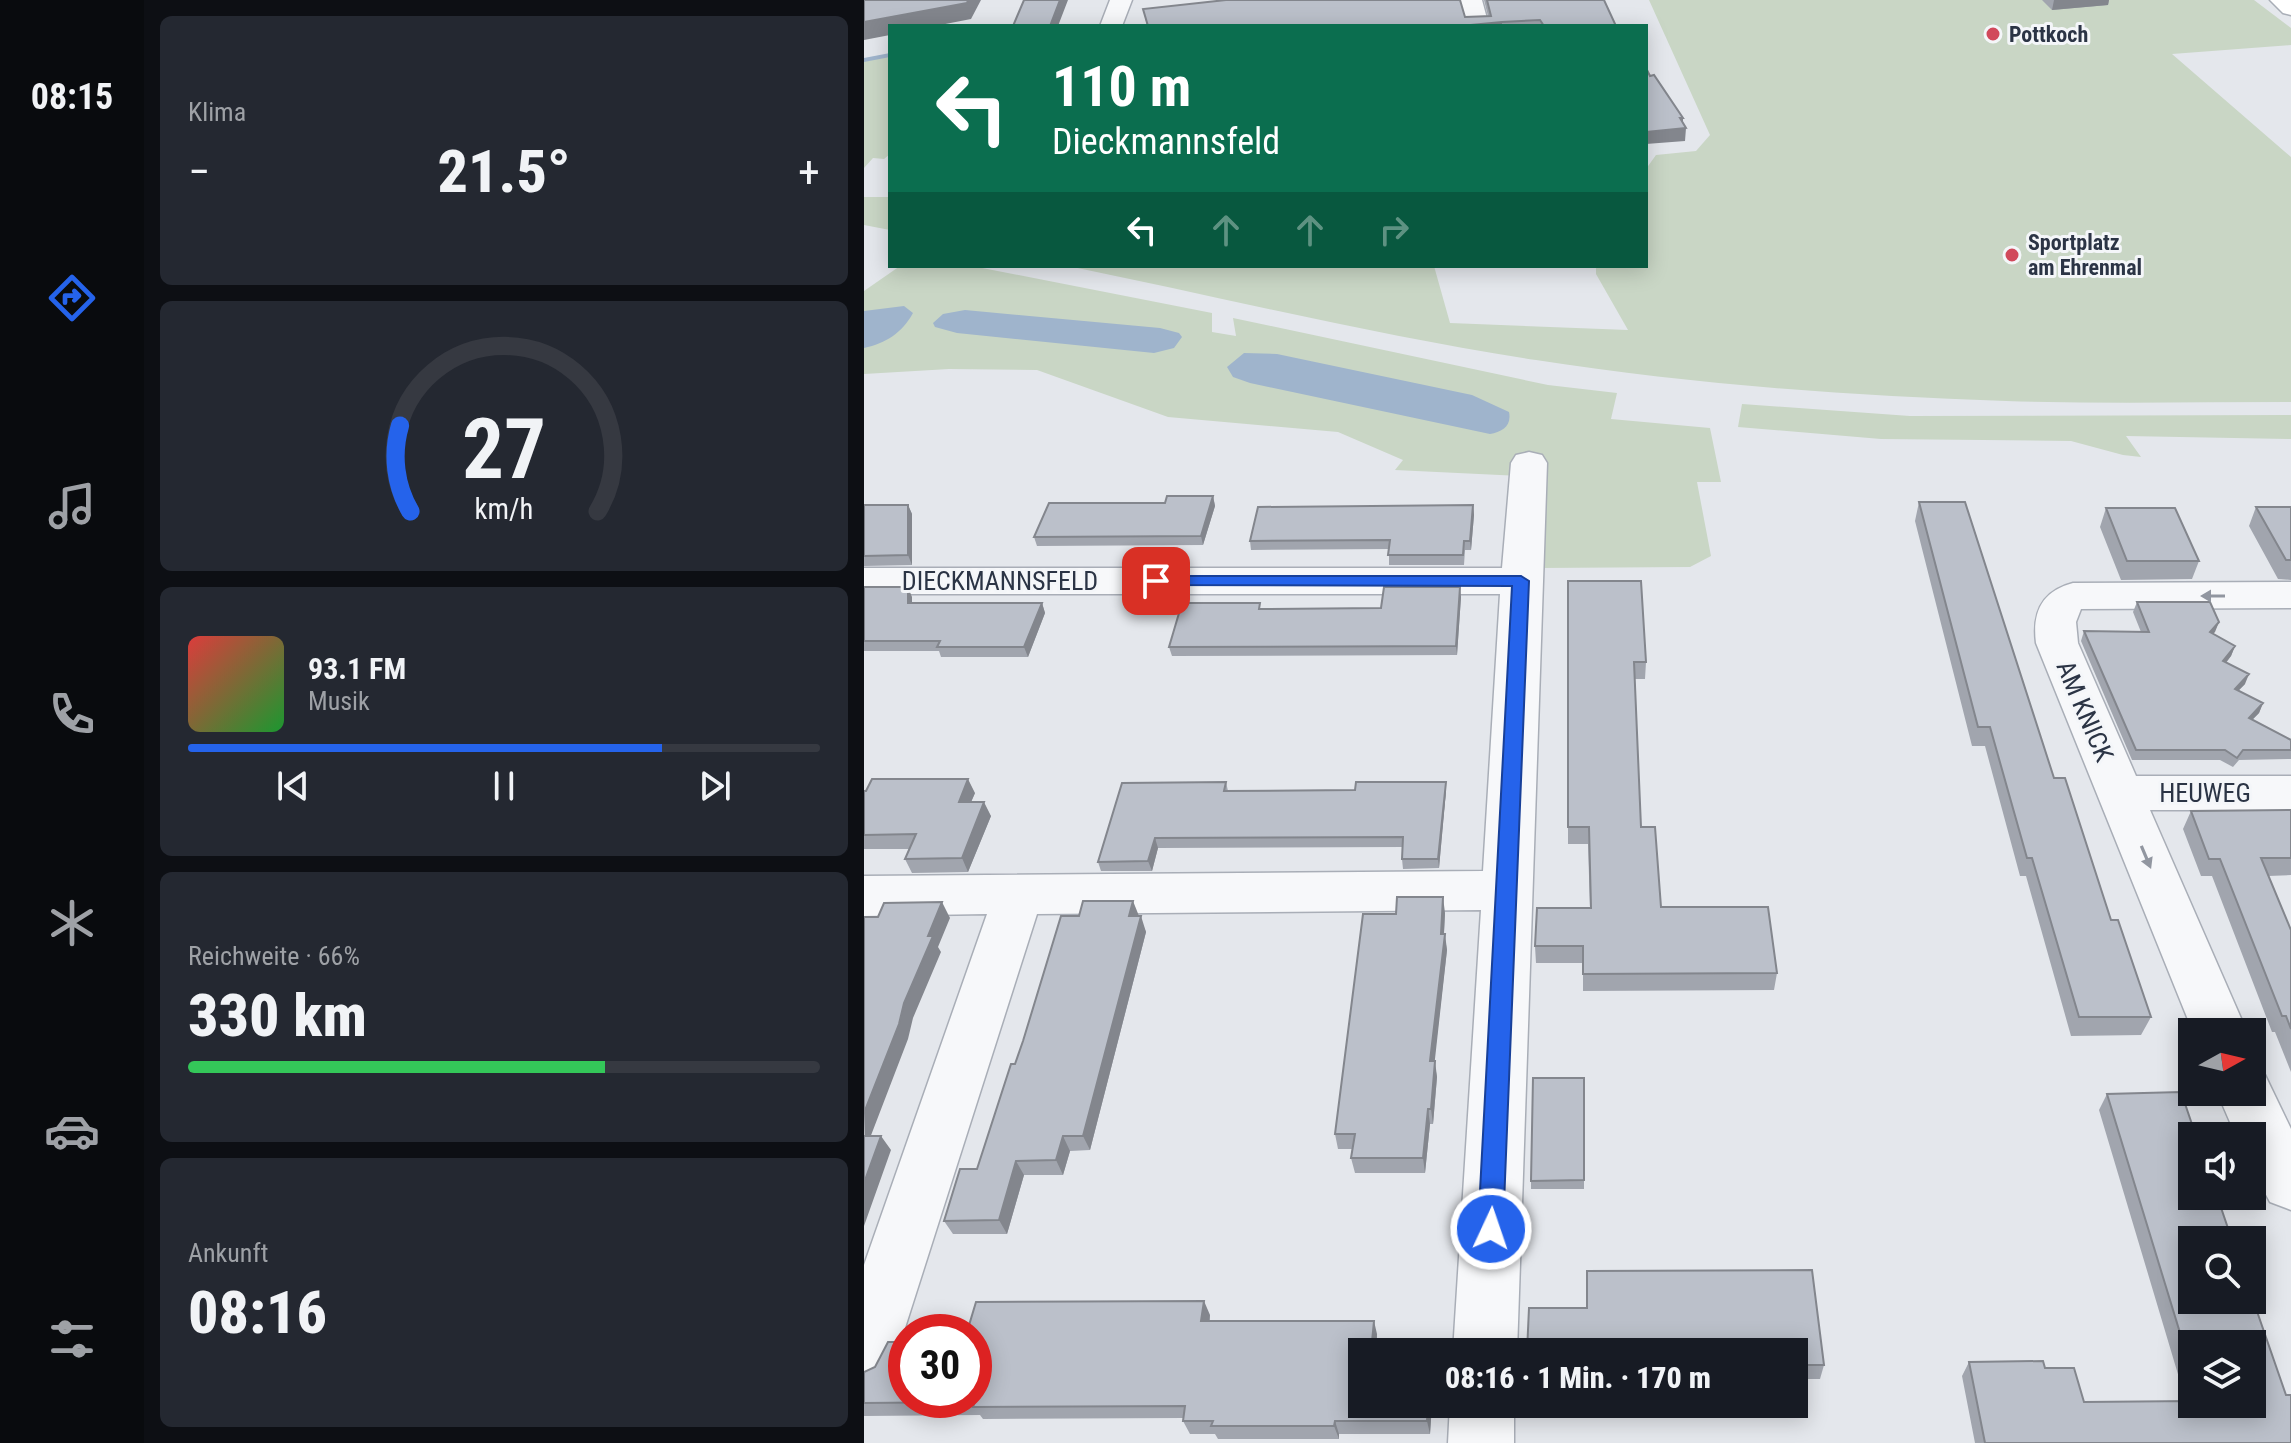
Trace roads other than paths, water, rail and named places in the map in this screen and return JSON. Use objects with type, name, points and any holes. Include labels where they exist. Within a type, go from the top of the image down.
[{"type":"street","points":[[1112,24],[1121,0]]},
{"type":"street","points":[[1471,0],[1477,24]]},
{"type":"street","points":[[2281,0],[2291,8]]},
{"type":"street","points":[[1486,1338],[1529,463]]},
{"type":"street","name":"DIECKMANNSFELD","points":[[864,581],[1521,581]]},
{"type":"street","name":"AM KNICK","points":[[2214,1018],[2057,643],[2054,622],[2058,607],[2073,596],[2291,595]]},
{"type":"street","name":"HEUWEG","points":[[2119,793],[2291,793]]},
{"type":"street","points":[[864,896],[1506,890]]},
{"type":"street","points":[[864,1356],[1018,896]]},
{"type":"street","points":[[2251,1106],[2291,1183]]},
{"type":"street","points":[[1481,1443],[1482,1418]]},
{"type":"water","points":[[904,306],[913,313],[904,326],[886,340],[864,348],[864,311]]},
{"type":"water","points":[[965,310],[1160,328],[1179,333],[1182,337],[1174,348],[1154,353],[957,333],[935,327],[933,323],[943,314]]},
{"type":"water","points":[[1244,353],[1277,354],[1472,395],[1509,412],[1509,421],[1502,430],[1490,434],[1250,383],[1233,377],[1227,367]]},
{"type":"waterway","points":[[864,60],[888,55]]},
{"type":"place","name":"Pottkoch","points":[[1993,34]]},
{"type":"place","name":"Sportplatz am Ehrenmal","points":[[2012,255]]}]
